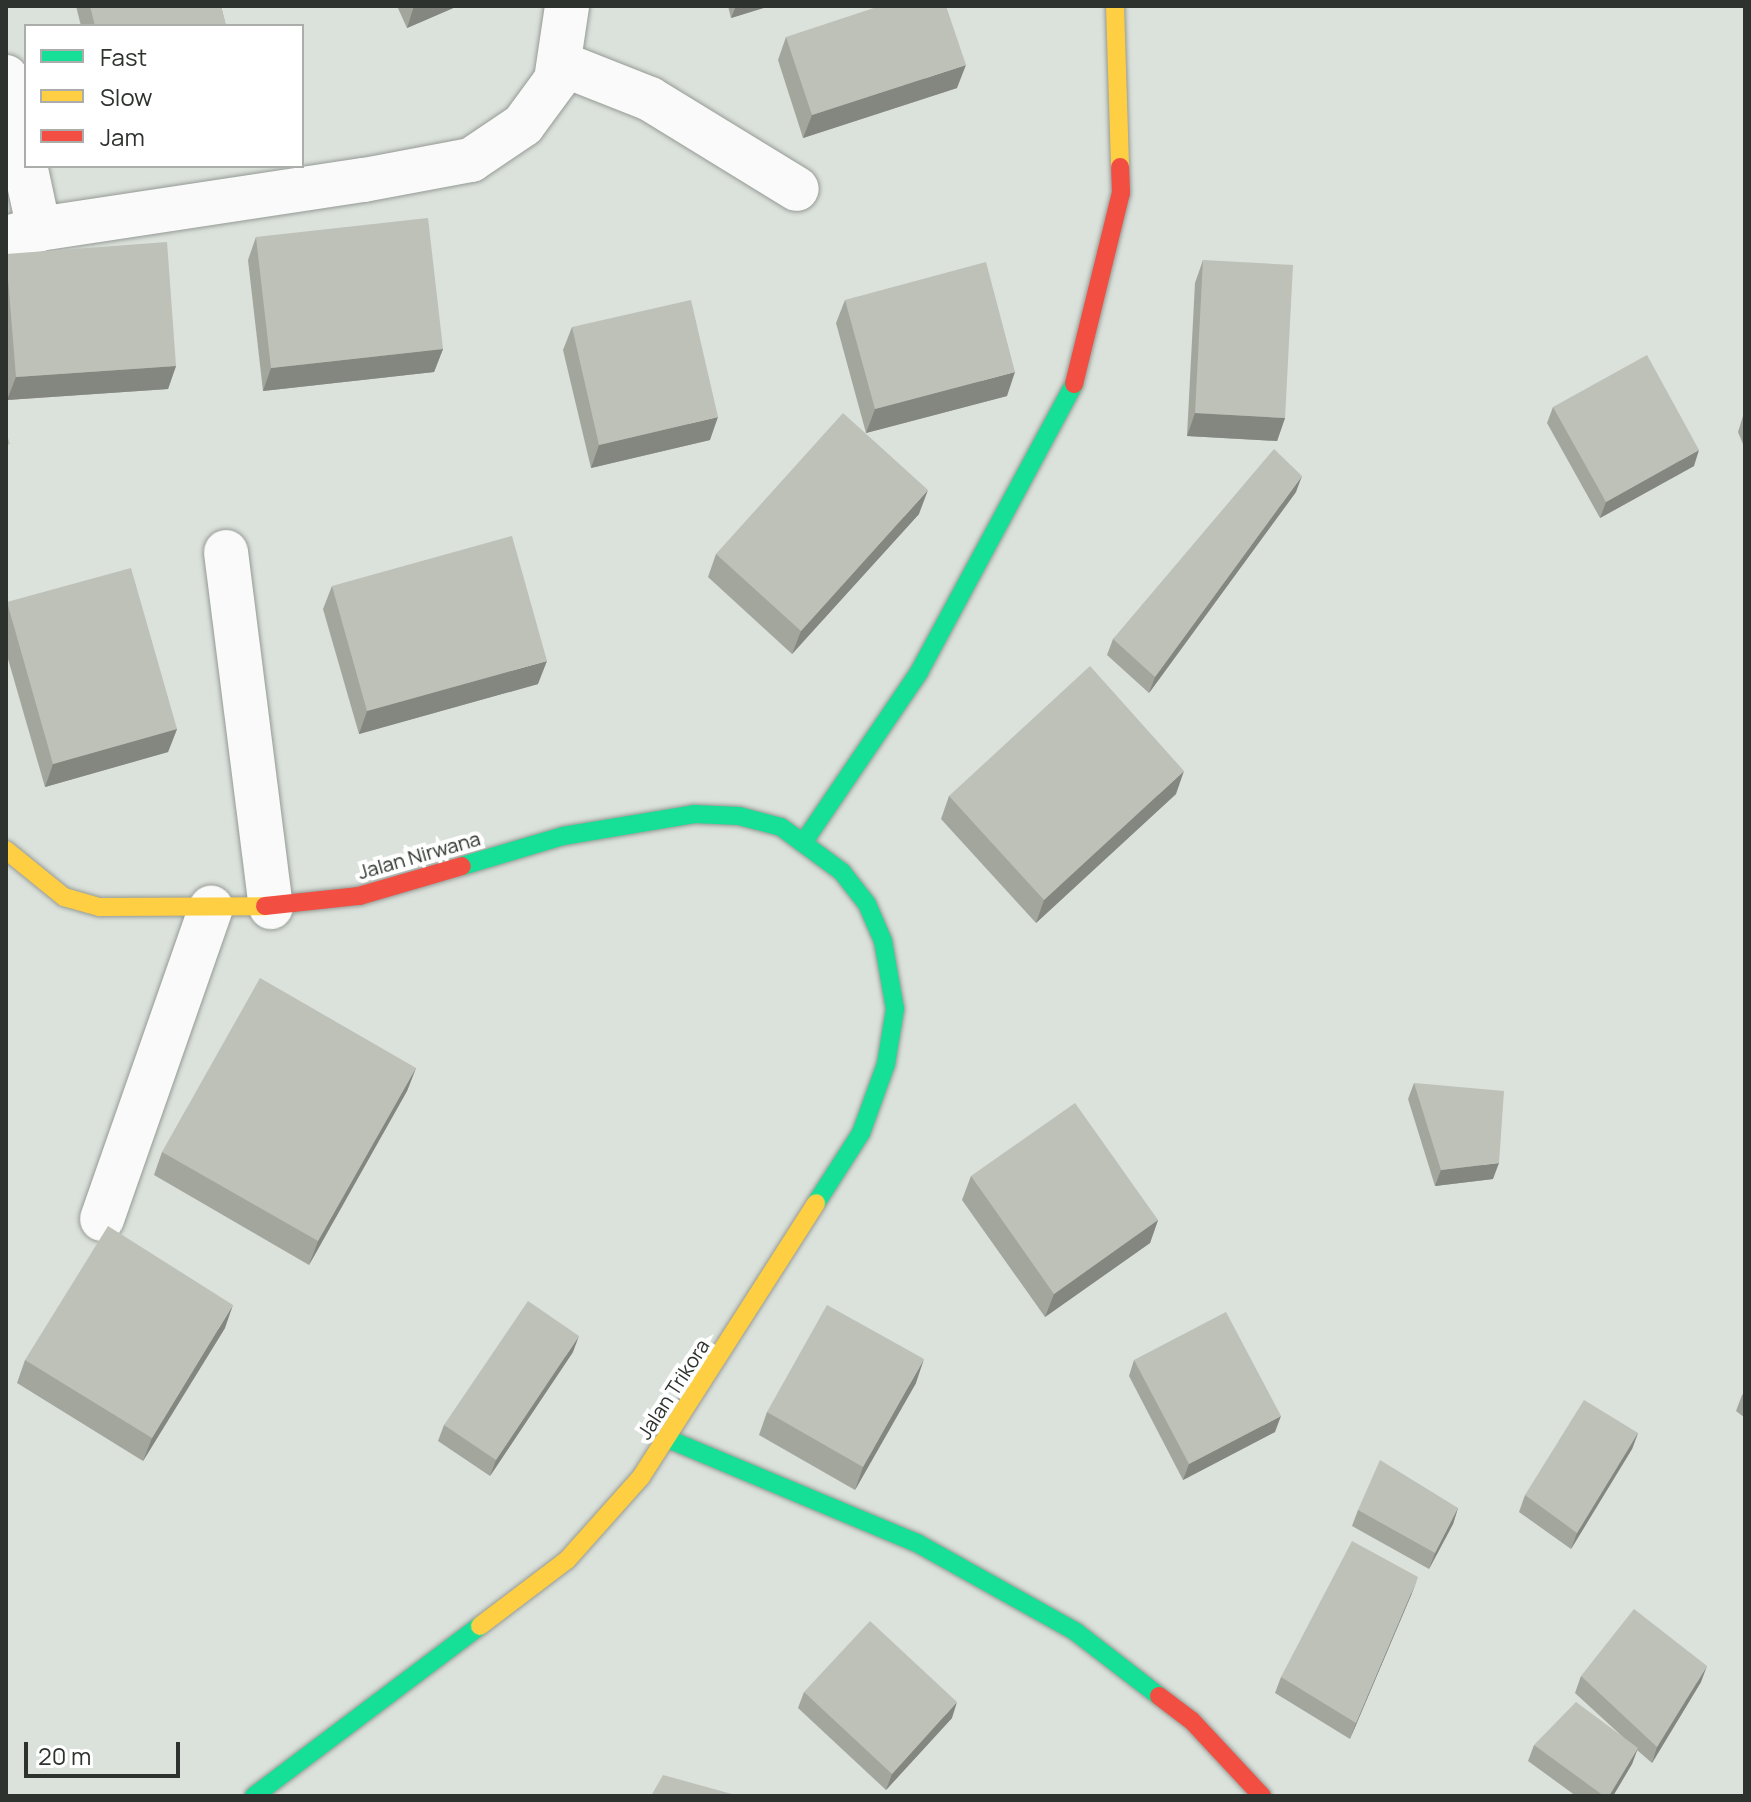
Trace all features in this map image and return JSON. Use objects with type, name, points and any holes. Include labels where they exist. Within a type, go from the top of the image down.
[{"type":"street","points":[[6,77],[22,234],[471,160],[523,125],[556,80],[567,6]]},
{"type":"street","points":[[803,843],[919,672],[1075,382],[1121,193],[1115,6]]},
{"type":"street","points":[[559,63],[650,99],[797,189]]},
{"type":"street","points":[[226,552],[271,907]]},
{"type":"street","name":"Jalan Nirwana","points":[[6,850],[64,897],[100,907],[271,907],[359,896],[563,836],[694,814],[739,816],[781,827],[842,872]]},
{"type":"street","name":"Jalan Trikora","points":[[254,1796],[567,1560],[641,1477],[668,1439],[861,1133],[886,1064],[895,1009],[883,941],[867,904],[842,872]]},
{"type":"street","points":[[102,1219],[211,908]]},
{"type":"street","points":[[668,1439],[917,1543],[1076,1632],[1192,1721],[1262,1796]]},
{"type":"building","points":[[90,6],[221,6],[226,24],[94,24]]},
{"type":"building","points":[[880,6],[946,6],[966,65],[812,115],[786,37]]},
{"type":"building","points":[[428,218],[443,349],[271,368],[256,237]]},
{"type":"building","points":[[167,242],[176,366],[16,377],[6,254]]},
{"type":"building","points":[[1203,260],[1293,265],[1285,418],[1195,413]]},
{"type":"building","points":[[986,262],[1015,372],[875,409],[845,300]]},
{"type":"building","points":[[691,300],[718,417],[599,445],[572,327]]},
{"type":"building","points":[[1647,355],[1699,450],[1606,502],[1553,407]]},
{"type":"building","points":[[843,413],[928,490],[801,631],[716,554]]},
{"type":"building","points":[[1274,449],[1302,476],[1155,677],[1113,639]]},
{"type":"building","points":[[512,536],[547,661],[367,711],[332,586]]},
{"type":"building","points":[[131,568],[177,729],[53,764],[7,602]]},
{"type":"building","points":[[1090,666],[1184,771],[1044,900],[949,796]]},
{"type":"building","points":[[260,978],[416,1068],[318,1241],[162,1152]]},
{"type":"building","points":[[1414,1083],[1504,1091],[1499,1163],[1441,1170]]},
{"type":"building","points":[[1075,1103],[1158,1220],[1054,1294],[971,1176]]},
{"type":"building","points":[[108,1226],[233,1305],[152,1438],[25,1360]]},
{"type":"building","points":[[528,1301],[579,1336],[496,1460],[444,1425]]},
{"type":"building","points":[[827,1305],[924,1359],[863,1467],[767,1412]]},
{"type":"building","points":[[1226,1312],[1281,1416],[1189,1464],[1134,1360]]},
{"type":"building","points":[[1584,1400],[1638,1433],[1577,1533],[1525,1495]]},
{"type":"building","points":[[1380,1460],[1458,1508],[1435,1553],[1358,1510]]},
{"type":"building","points":[[1352,1541],[1418,1577],[1356,1723],[1281,1677]]},
{"type":"building","points":[[1634,1609],[1707,1666],[1657,1747],[1581,1676]]},
{"type":"building","points":[[870,1621],[957,1702],[892,1774],[804,1692]]},
{"type":"building","points":[[1576,1702],[1638,1748],[1609,1796],[1604,1796],[1534,1745]]},
{"type":"building","points":[[663,1775],[739,1796],[651,1796]]},
{"type":"traffic: fast","points":[[803,843],[919,672],[1074,384]]},
{"type":"traffic: fast","points":[[462,866],[563,836],[694,814],[739,816],[781,827],[842,872],[867,904],[883,941],[895,1009],[886,1064],[861,1133],[816,1203]]},
{"type":"traffic: fast","points":[[668,1439],[917,1543],[1076,1632],[1159,1696]]},
{"type":"traffic: fast","points":[[254,1796],[480,1626]]},
{"type":"traffic: slow","points":[[1115,6],[1120,167]]},
{"type":"traffic: slow","points":[[6,850],[64,897],[100,907],[265,906]]},
{"type":"traffic: slow","points":[[480,1626],[567,1560],[641,1477],[816,1203]]},
{"type":"traffic: jam","points":[[1074,384],[1121,193],[1120,167]]},
{"type":"traffic: jam","points":[[265,906],[359,896],[462,866]]},
{"type":"traffic: jam","points":[[1159,1696],[1192,1721],[1262,1796]]}]
